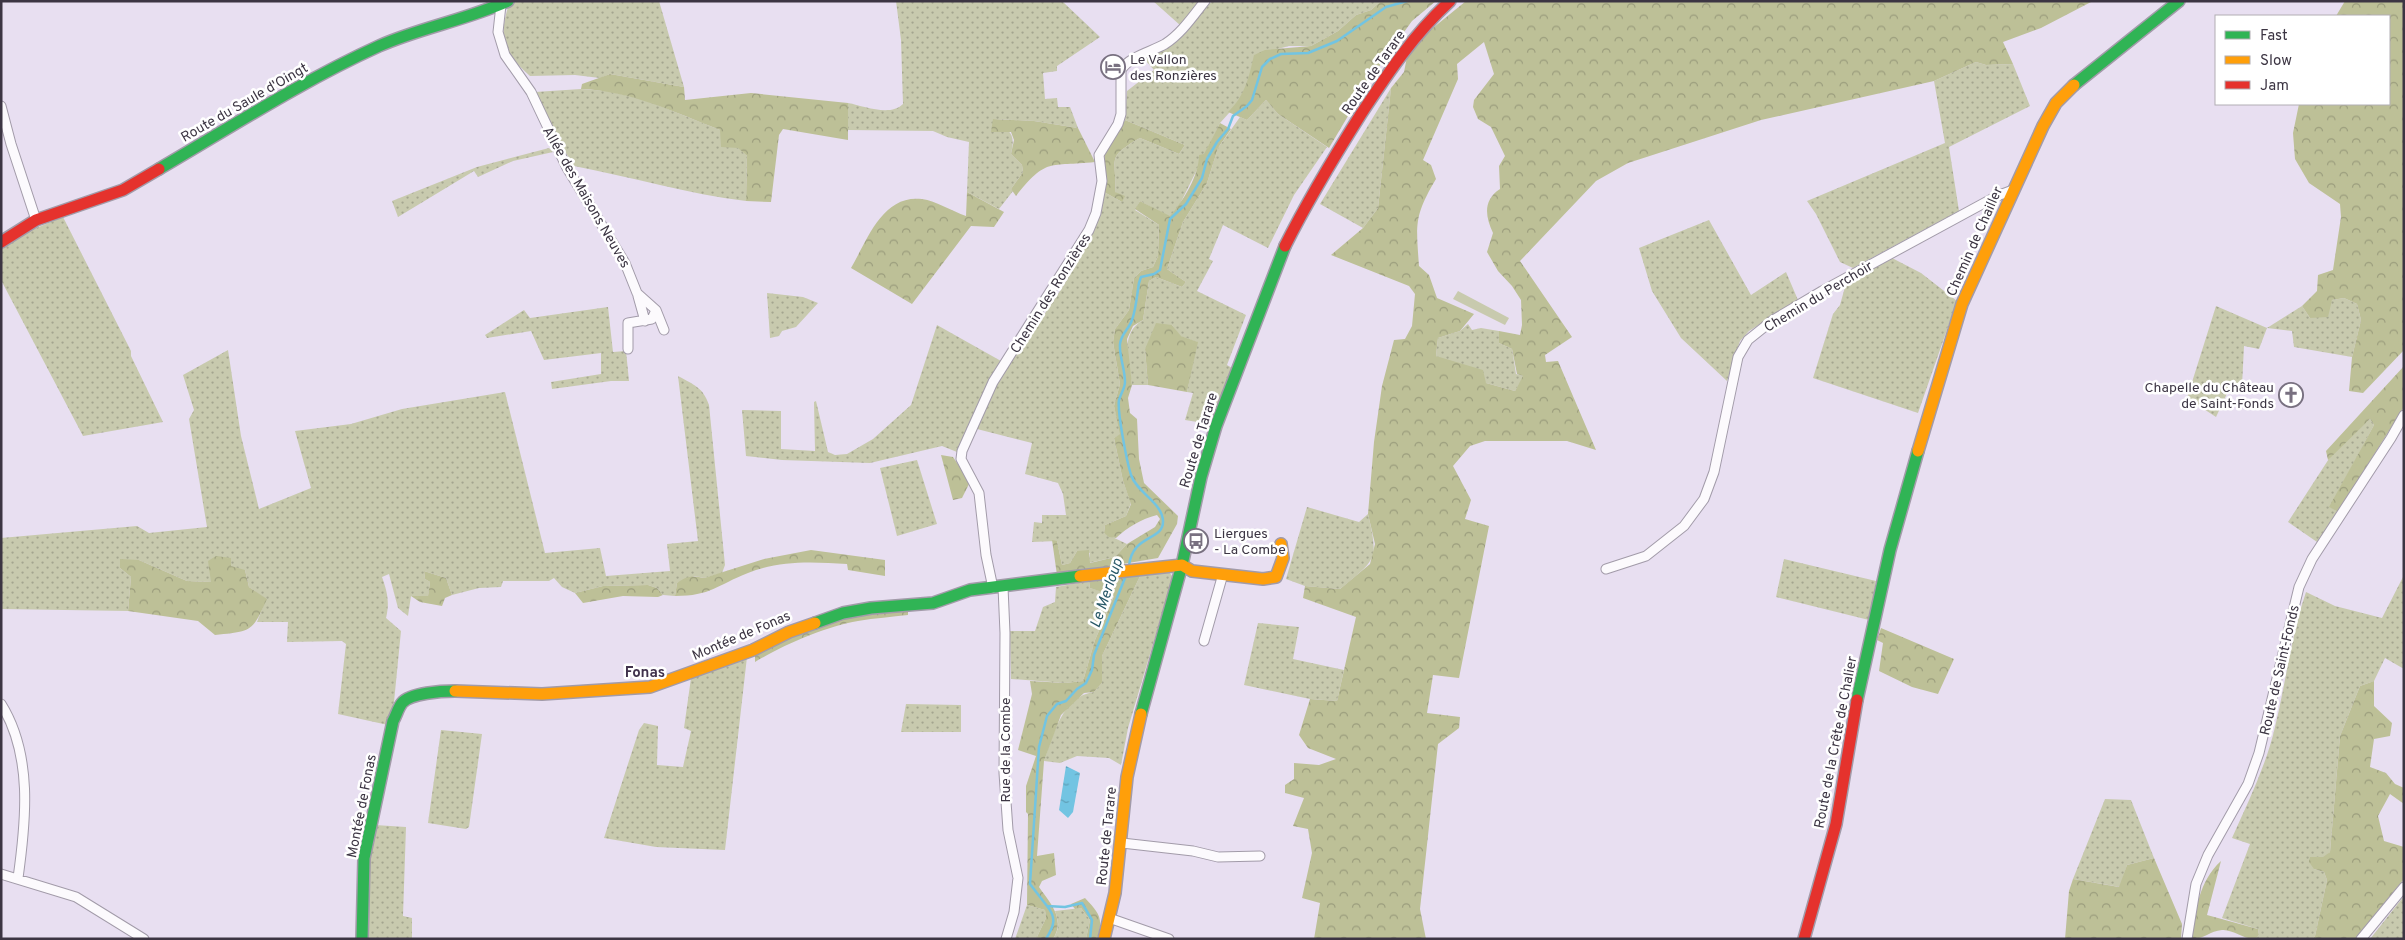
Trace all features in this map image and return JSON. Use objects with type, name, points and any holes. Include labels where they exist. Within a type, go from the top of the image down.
[{"type":"street","name":"Chemin des Ronzières","points":[[998,588],[986,555],[979,493],[961,459],[965,439],[994,382],[1089,230],[1096,214],[1102,181],[1099,155],[1118,124],[1121,114],[1122,70],[1134,59],[1164,44],[1177,35],[1205,1]]},
{"type":"street","name":"Route de Tarare","points":[[1104,939],[1115,893],[1122,843],[1126,785],[1134,744],[1182,565],[1201,477],[1213,435],[1285,246],[1318,182],[1376,89],[1426,23],[1450,1]]},
{"type":"street","name":"Chemin de Chailler","points":[[1890,550],[1962,304],[2043,126],[2056,103],[2073,86],[2179,1]]},
{"type":"street","name":"Route du Saule d'Oingt","points":[[1,242],[36,220],[122,190],[329,70],[381,45],[504,3]]},
{"type":"street","name":"Allée des Maisons Neuves","points":[[504,3],[498,32],[505,55],[531,92],[567,168],[625,263],[637,293],[656,310],[664,330]]},
{"type":"street","points":[[1,106],[11,144],[36,220]]},
{"type":"street","name":"Chemin du Perchoir","points":[[1606,569],[1646,556],[1684,526],[1704,499],[1714,472],[1738,357],[1748,340],[1773,320],[1848,276],[1997,196],[2014,190]]},
{"type":"street","points":[[637,293],[645,321]]},
{"type":"street","points":[[628,349],[628,323],[652,319],[656,310]]},
{"type":"street","name":"Route de Saint-Fonds","points":[[2186,939],[2196,884],[2208,855],[2248,784],[2259,753],[2299,587],[2312,559],[2391,438],[2404,414]]},
{"type":"street","name":"Montée de Fonas","points":[[362,939],[364,858],[370,822],[393,721],[402,703],[409,698],[440,691],[542,694],[650,687],[753,650],[789,632],[844,613],[933,603],[958,592],[1136,568],[1182,565],[1192,570],[1222,574],[1263,579],[1276,577],[1283,558],[1281,544]]},
{"type":"street","name":"Route de la Crête de Chalier","points":[[1804,939],[1836,824],[1860,683],[1890,550]]},
{"type":"street","points":[[1204,641],[1222,574]]},
{"type":"street","name":"Rue de la Combe","points":[[998,588],[1006,633],[1004,773],[1008,830],[1018,878],[1014,912],[1006,939]]},
{"type":"street","points":[[1,704],[13,722],[24,775],[24,836],[18,878]]},
{"type":"street","points":[[1122,843],[1193,850],[1218,857],[1260,856]]},
{"type":"street","points":[[1,874],[76,897],[144,939]]},
{"type":"street","points":[[2361,939],[2404,887]]},
{"type":"street","points":[[1109,918],[1168,939]]},
{"type":"green space","points":[[517,1],[659,1],[684,87],[610,74],[600,78],[575,75],[530,76],[509,53],[504,38],[508,7]]},
{"type":"green space","points":[[896,1],[1062,1],[1100,37],[1057,66],[1057,71],[1043,73],[1045,99],[1057,98],[1058,107],[1070,107],[1078,128],[1034,121],[993,119],[1010,133],[1013,141],[1011,154],[1022,165],[1023,172],[1011,189],[1013,191],[999,209],[967,192],[969,142],[947,137],[933,131],[848,130],[848,103],[884,110],[898,108],[903,104],[901,40]]},
{"type":"green space","points":[[1153,1],[1197,1],[1199,4],[1181,26]]},
{"type":"green space","points":[[1212,1],[1381,1],[1371,10],[1356,15],[1338,31],[1311,46],[1289,46],[1255,55],[1248,83],[1238,103],[1220,123],[1180,204],[1170,217],[1140,201],[1135,210],[1159,225],[1158,256],[1153,267],[1141,271],[1134,278],[1129,310],[1115,329],[1113,342],[1120,384],[1114,406],[1121,434],[1114,438],[1123,481],[1131,503],[1126,516],[1105,525],[1104,533],[1127,544],[1115,557],[1089,563],[1090,553],[1077,551],[1070,563],[1062,565],[1057,541],[1032,542],[1034,522],[1042,523],[1042,515],[1066,515],[1063,494],[1058,483],[1025,474],[1032,443],[977,429],[993,390],[1073,270],[1097,218],[1104,192],[1122,202],[1115,192],[1115,160],[1117,155],[1140,138],[1179,154],[1185,145],[1125,120],[1127,91],[1154,70],[1146,61],[1148,56],[1174,42]]},
{"type":"green space","points":[[1381,1],[1436,1],[1412,21],[1370,79],[1329,148],[1278,114],[1266,100],[1247,120],[1228,112],[1242,93],[1254,55],[1265,50],[1311,46],[1338,31],[1356,15],[1371,10]]},
{"type":"green space","points":[[1466,1],[2093,1],[2041,28],[2003,42],[2013,64],[1986,65],[1976,62],[1934,81],[1761,120],[1628,163],[1596,181],[1520,261],[1572,337],[1545,355],[1546,362],[1558,361],[1596,450],[1567,441],[1485,441],[1470,446],[1453,466],[1471,500],[1465,519],[1489,526],[1459,678],[1433,675],[1427,713],[1460,717],[1459,728],[1438,744],[1420,909],[1426,939],[1314,939],[1320,903],[1302,898],[1312,853],[1308,829],[1293,826],[1304,798],[1285,793],[1285,785],[1294,779],[1294,763],[1319,765],[1336,759],[1308,748],[1299,735],[1310,699],[1337,701],[1356,617],[1303,598],[1305,586],[1340,589],[1370,564],[1375,544],[1368,514],[1374,442],[1382,386],[1394,340],[1405,339],[1412,326],[1415,294],[1409,286],[1331,255],[1363,228],[1378,208],[1391,88],[1404,72],[1407,57],[1428,32]],"holes":[[[1484,42],[1494,74],[1474,100],[1473,107],[1478,119],[1491,127],[1505,156],[1499,166],[1500,189],[1494,193],[1488,203],[1487,215],[1493,233],[1487,252],[1498,271],[1512,286],[1521,300],[1522,325],[1520,335],[1499,331],[1499,343],[1512,349],[1517,374],[1523,376],[1515,391],[1486,383],[1483,370],[1436,356],[1438,338],[1460,331],[1474,314],[1437,298],[1429,275],[1419,266],[1418,252],[1417,230],[1420,212],[1436,179],[1431,165],[1423,160],[1458,79],[1457,64]]]},
{"type":"green space","points":[[2345,1],[2404,1],[2404,350],[2363,393],[2349,391],[2352,357],[2361,320],[2357,304],[2344,298],[2332,300],[2328,317],[2310,318],[2302,306],[2317,291],[2318,275],[2333,270],[2341,217],[2340,204],[2309,183],[2295,159],[2293,133],[2299,105],[2390,105],[2390,15],[2337,15]]},
{"type":"green space","points":[[1976,62],[1986,65],[2013,64],[2030,106],[1949,147],[1959,211],[1853,268],[1840,262],[1816,214],[1807,201],[1945,143],[1934,81]]},
{"type":"green space","points":[[610,74],[684,87],[685,100],[751,93],[848,103],[848,140],[783,129],[779,135],[771,202],[746,201],[747,156],[738,148],[721,147],[720,130],[635,98],[581,89],[582,84]]},
{"type":"green space","points":[[1391,88],[1378,208],[1363,228],[1320,204]]},
{"type":"green space","points":[[581,89],[608,91],[645,100],[720,130],[747,156],[746,201],[703,194],[574,166],[554,134],[535,92]]},
{"type":"green space","points":[[1266,100],[1278,114],[1327,147],[1294,195],[1268,248],[1223,225],[1209,259],[1213,261],[1197,291],[1246,315],[1227,365],[1232,368],[1210,424],[1185,420],[1193,393],[1187,392],[1197,342],[1180,336],[1172,325],[1145,349],[1148,385],[1132,385],[1127,349],[1128,340],[1136,326],[1143,320],[1149,281],[1156,277],[1182,287],[1186,282],[1167,269],[1183,222],[1207,183],[1218,148],[1240,117],[1247,120]]},
{"type":"green space","points":[[993,119],[1034,121],[1078,128],[1095,162],[1050,166],[1042,169],[1016,196],[1011,189],[1023,172],[1022,165],[1011,154],[1014,140],[1011,132],[991,132]]},
{"type":"green space","points":[[1125,120],[1185,145],[1179,154],[1140,138],[1122,150],[1115,160],[1115,192],[1125,196],[1122,202],[1104,192],[1106,178],[1104,154]]},
{"type":"green space","points":[[1220,123],[1231,129],[1218,148],[1207,183],[1183,222],[1167,269],[1186,282],[1182,287],[1156,277],[1149,281],[1143,320],[1133,326],[1127,339],[1132,385],[1128,398],[1130,413],[1137,419],[1139,459],[1144,483],[1178,516],[1177,524],[1158,558],[1057,575],[1052,540],[1057,541],[1062,565],[1070,563],[1077,551],[1089,550],[1090,563],[1115,557],[1127,544],[1155,527],[1160,519],[1157,515],[1140,521],[1116,538],[1109,537],[1104,533],[1105,525],[1126,516],[1131,504],[1123,481],[1114,438],[1120,434],[1114,406],[1120,384],[1113,342],[1115,329],[1129,310],[1134,278],[1141,271],[1153,267],[1158,256],[1159,225],[1135,209],[1140,201],[1170,216],[1189,188],[1196,171],[1199,155],[1204,154]]},
{"type":"green space","points":[[549,148],[553,152],[513,161],[478,177],[474,171],[398,217],[392,201],[477,167]]},
{"type":"green space","points":[[967,192],[1004,212],[994,227],[971,226],[912,304],[851,268],[870,233],[886,212],[896,204],[908,199],[922,199],[966,216]]},
{"type":"green space","points":[[63,217],[131,351],[131,356],[163,422],[83,436],[1,280],[1,248],[24,233]]},
{"type":"green space","points":[[1709,220],[1751,295],[1786,272],[1798,300],[1749,331],[1740,341],[1727,381],[1681,338],[1652,291],[1639,248]]},
{"type":"green space","points":[[1892,258],[1921,273],[1957,301],[1918,413],[1813,378],[1833,314],[1840,305],[1847,280]]},
{"type":"green space","points":[[1458,291],[1509,318],[1505,325],[1453,299]]},
{"type":"green space","points":[[767,293],[803,297],[818,303],[796,327],[782,331],[779,336],[770,338]]},
{"type":"green space","points":[[2344,298],[2357,304],[2361,320],[2352,357],[2294,347],[2292,331],[2267,328],[2302,306],[2310,318],[2332,300]]},
{"type":"green space","points":[[2216,306],[2267,328],[2259,349],[2244,346],[2242,386],[2231,385],[2216,417],[2187,398]]},
{"type":"green space","points":[[608,307],[613,352],[626,351],[629,381],[611,381],[552,389],[551,382],[601,374],[601,353],[544,360],[531,331],[487,338],[485,335],[524,310],[530,318]]},
{"type":"green space","points":[[1156,323],[1172,325],[1181,336],[1198,342],[1187,392],[1148,385],[1145,349]]},
{"type":"green space","points":[[1468,324],[1472,330],[1481,328],[1499,331],[1499,343],[1512,349],[1516,374],[1524,376],[1515,391],[1486,383],[1436,356],[1438,338],[1460,331]]},
{"type":"green space","points":[[937,325],[1001,361],[980,399],[957,452],[942,446],[870,463],[782,460],[746,456],[742,410],[781,411],[781,449],[815,451],[814,402],[816,401],[828,452],[835,455],[847,454],[873,439],[911,405]]},
{"type":"green space","points":[[228,350],[241,436],[259,509],[311,488],[295,431],[351,424],[402,409],[505,392],[545,553],[600,548],[606,576],[670,571],[667,544],[698,541],[678,376],[701,390],[709,405],[725,565],[722,573],[704,578],[695,576],[677,583],[675,596],[663,595],[657,588],[648,585],[603,586],[575,593],[562,587],[554,578],[549,581],[503,581],[501,587],[479,588],[452,595],[446,578],[424,571],[425,579],[430,582],[428,597],[411,596],[408,616],[398,608],[389,574],[382,577],[388,607],[386,618],[401,631],[394,702],[388,725],[338,714],[346,644],[342,641],[287,642],[288,622],[257,622],[266,599],[249,587],[245,570],[211,582],[187,581],[139,560],[120,568],[131,577],[128,611],[1,609],[1,538],[137,526],[149,533],[207,527],[189,419],[194,410],[183,375]]},
{"type":"green space","points":[[2404,366],[2404,407],[2338,512],[2329,507],[2374,425],[2370,419],[2328,460],[2326,451]]},
{"type":"green space","points":[[2370,419],[2374,425],[2330,507],[2338,512],[2317,542],[2288,522],[2334,451]]},
{"type":"green space","points":[[941,455],[953,457],[970,482],[962,498],[953,500]]},
{"type":"green space","points":[[917,460],[937,524],[897,536],[880,468]]},
{"type":"green space","points":[[1307,507],[1359,522],[1368,514],[1373,541],[1372,558],[1361,571],[1340,589],[1305,586],[1286,579]]},
{"type":"green space","points":[[811,550],[885,560],[885,576],[848,570],[847,564],[784,564],[748,573],[706,592],[687,596],[675,596],[677,583],[683,579],[693,576],[704,578],[764,559]]},
{"type":"green space","points":[[216,556],[231,558],[231,566],[245,570],[249,587],[267,599],[258,618],[249,628],[243,631],[215,635],[198,621],[128,611],[131,577],[120,568],[120,559],[139,560],[187,581],[211,582],[208,561]]},
{"type":"green space","points":[[1784,559],[1876,581],[1869,620],[1776,597]]},
{"type":"green space","points":[[424,571],[446,578],[452,595],[445,598],[442,606],[420,602],[411,596],[428,596],[430,582],[425,579]]},
{"type":"green space","points":[[1168,571],[1173,577],[1128,728],[1121,765],[1109,758],[1077,756],[1060,763],[1044,761],[1055,729],[1066,709],[1083,695],[1094,692],[1102,683],[1102,656],[1141,574]]},
{"type":"green space","points":[[1141,574],[1102,656],[1102,683],[1094,692],[1084,693],[1061,715],[1044,761],[1037,856],[1054,853],[1056,875],[1042,881],[1039,887],[1055,911],[1058,925],[1053,939],[1036,939],[1046,918],[1045,910],[1027,905],[1028,814],[1026,812],[1026,786],[1036,756],[1018,750],[1032,694],[1030,681],[1065,683],[1083,681],[1095,640],[1114,596],[1090,588],[1089,581]]},
{"type":"green space","points":[[2404,575],[2404,669],[2385,658],[2374,681],[2360,686],[2340,736],[2330,852],[2314,869],[2324,872],[2327,880],[2315,936],[2312,939],[2256,939],[2259,935],[2258,929],[2222,918],[2250,844],[2232,838],[2267,756],[2279,710],[2296,625],[2306,592],[2335,606],[2382,618]]},
{"type":"green space","points":[[1089,581],[1090,588],[1114,595],[1095,640],[1083,681],[1065,683],[1011,679],[1010,631],[1035,631],[1043,607],[1055,602],[1056,587]]},
{"type":"green space","points":[[648,585],[657,588],[663,595],[658,597],[623,596],[583,603],[575,593],[603,586]]},
{"type":"green space","points":[[908,609],[908,615],[858,621],[819,632],[779,649],[755,662],[755,653],[790,635],[841,616]]},
{"type":"green space","points":[[1258,623],[1299,627],[1293,659],[1344,670],[1337,701],[1310,699],[1244,685]]},
{"type":"green space","points":[[1881,628],[1954,659],[1938,694],[1912,687],[1879,671],[1883,643],[1877,640]]},
{"type":"green space","points":[[747,657],[725,850],[656,847],[604,838],[639,730],[644,723],[658,726],[657,765],[683,767],[691,731],[684,728],[691,678]]},
{"type":"green space","points":[[2374,681],[2374,706],[2392,723],[2390,736],[2374,739],[2370,767],[2386,773],[2395,784],[2404,788],[2404,804],[2390,794],[2378,816],[2384,841],[2404,847],[2404,879],[2355,939],[2312,939],[2315,936],[2327,880],[2324,872],[2314,869],[2309,862],[2310,857],[2323,857],[2330,852],[2340,736],[2360,686]]},
{"type":"green space","points":[[906,704],[961,705],[961,732],[901,732]]},
{"type":"green space","points":[[441,730],[482,734],[469,827],[466,829],[428,823]]},
{"type":"green space","points":[[2105,799],[2131,800],[2154,858],[2127,865],[2120,887],[2073,879]]},
{"type":"green space","points":[[375,825],[406,827],[403,916],[412,918],[412,939],[367,939],[367,863]]},
{"type":"green space","points":[[2154,858],[2182,924],[2181,939],[2065,939],[2069,891],[2073,879],[2119,887],[2127,865]]},
{"type":"green space","points":[[2221,861],[2207,915],[2258,929],[2259,935],[2256,939],[2222,930],[2192,939],[2199,897],[2208,878]]},
{"type":"green space","points":[[2404,896],[2404,939],[2370,939]]},
{"type":"green space","points":[[1085,898],[1099,916],[1100,926],[1097,939],[1086,939],[1090,920],[1081,908],[1075,909],[1071,904]]},
{"type":"green space","points":[[1027,905],[1045,910],[1046,918],[1036,939],[1015,939]]},
{"type":"green space","points":[[1081,908],[1090,920],[1086,939],[1053,939],[1058,925],[1055,911]]},
{"type":"water","points":[[1066,766],[1080,773],[1073,812],[1068,818],[1059,810]]},
{"type":"waterway","name":"Le Merloup","points":[[1129,566],[1131,556],[1136,548],[1159,532],[1163,521],[1162,514],[1158,508],[1138,487],[1131,475],[1119,415],[1119,400],[1125,382],[1120,344],[1131,323],[1141,277],[1154,274],[1160,270],[1170,219],[1186,204],[1202,178],[1207,159],[1217,142],[1228,129],[1233,116],[1252,100],[1262,67],[1270,59],[1281,54],[1308,53],[1337,41],[1386,7],[1407,1]]},
{"type":"waterway","name":"Le Merloup","points":[[1090,939],[1092,920],[1082,903],[1065,907],[1047,906],[1030,884],[1039,747],[1047,716],[1057,704],[1066,701],[1077,689],[1086,683],[1092,670],[1094,655],[1127,573]]},
{"type":"waterway","points":[[1046,939],[1053,922],[1052,914],[1047,906]]},
{"type":"traffic: fast","points":[[159,169],[322,74],[379,46],[410,34],[476,14],[508,1]]},
{"type":"traffic: fast","points":[[2074,85],[2179,1]]},
{"type":"traffic: fast","points":[[1141,714],[1182,565],[1201,477],[1216,426],[1285,246]]},
{"type":"traffic: fast","points":[[1857,700],[1890,550],[1918,451]]},
{"type":"traffic: fast","points":[[815,623],[843,613],[871,608],[933,603],[970,590],[1080,576]]},
{"type":"traffic: fast","points":[[362,939],[364,858],[393,721],[402,703],[412,697],[427,693],[455,691]]},
{"type":"traffic: slow","points":[[1918,451],[1962,304],[2043,126],[2056,103],[2074,85]]},
{"type":"traffic: slow","points":[[1080,576],[1182,565],[1192,571],[1263,579],[1276,577],[1283,558],[1281,544]]},
{"type":"traffic: slow","points":[[455,691],[542,694],[650,687],[753,650],[789,632],[815,623]]},
{"type":"traffic: slow","points":[[1104,939],[1115,893],[1127,777],[1141,714]]},
{"type":"traffic: jam","points":[[1285,246],[1322,179],[1371,99],[1413,40],[1450,1]]},
{"type":"traffic: jam","points":[[1,242],[36,220],[123,190],[159,169]]},
{"type":"traffic: jam","points":[[1804,939],[1836,824],[1857,700]]},
{"type":"place","name":"Le Vallon des Ronzières","points":[[1113,67]]},
{"type":"place","name":"Chapelle du Château de Saint-Fonds","points":[[2291,395]]},
{"type":"place","name":"Liergues - La Combe","points":[[1196,541]]},
{"type":"district","name":"Fonas","points":[[645,672]]}]
